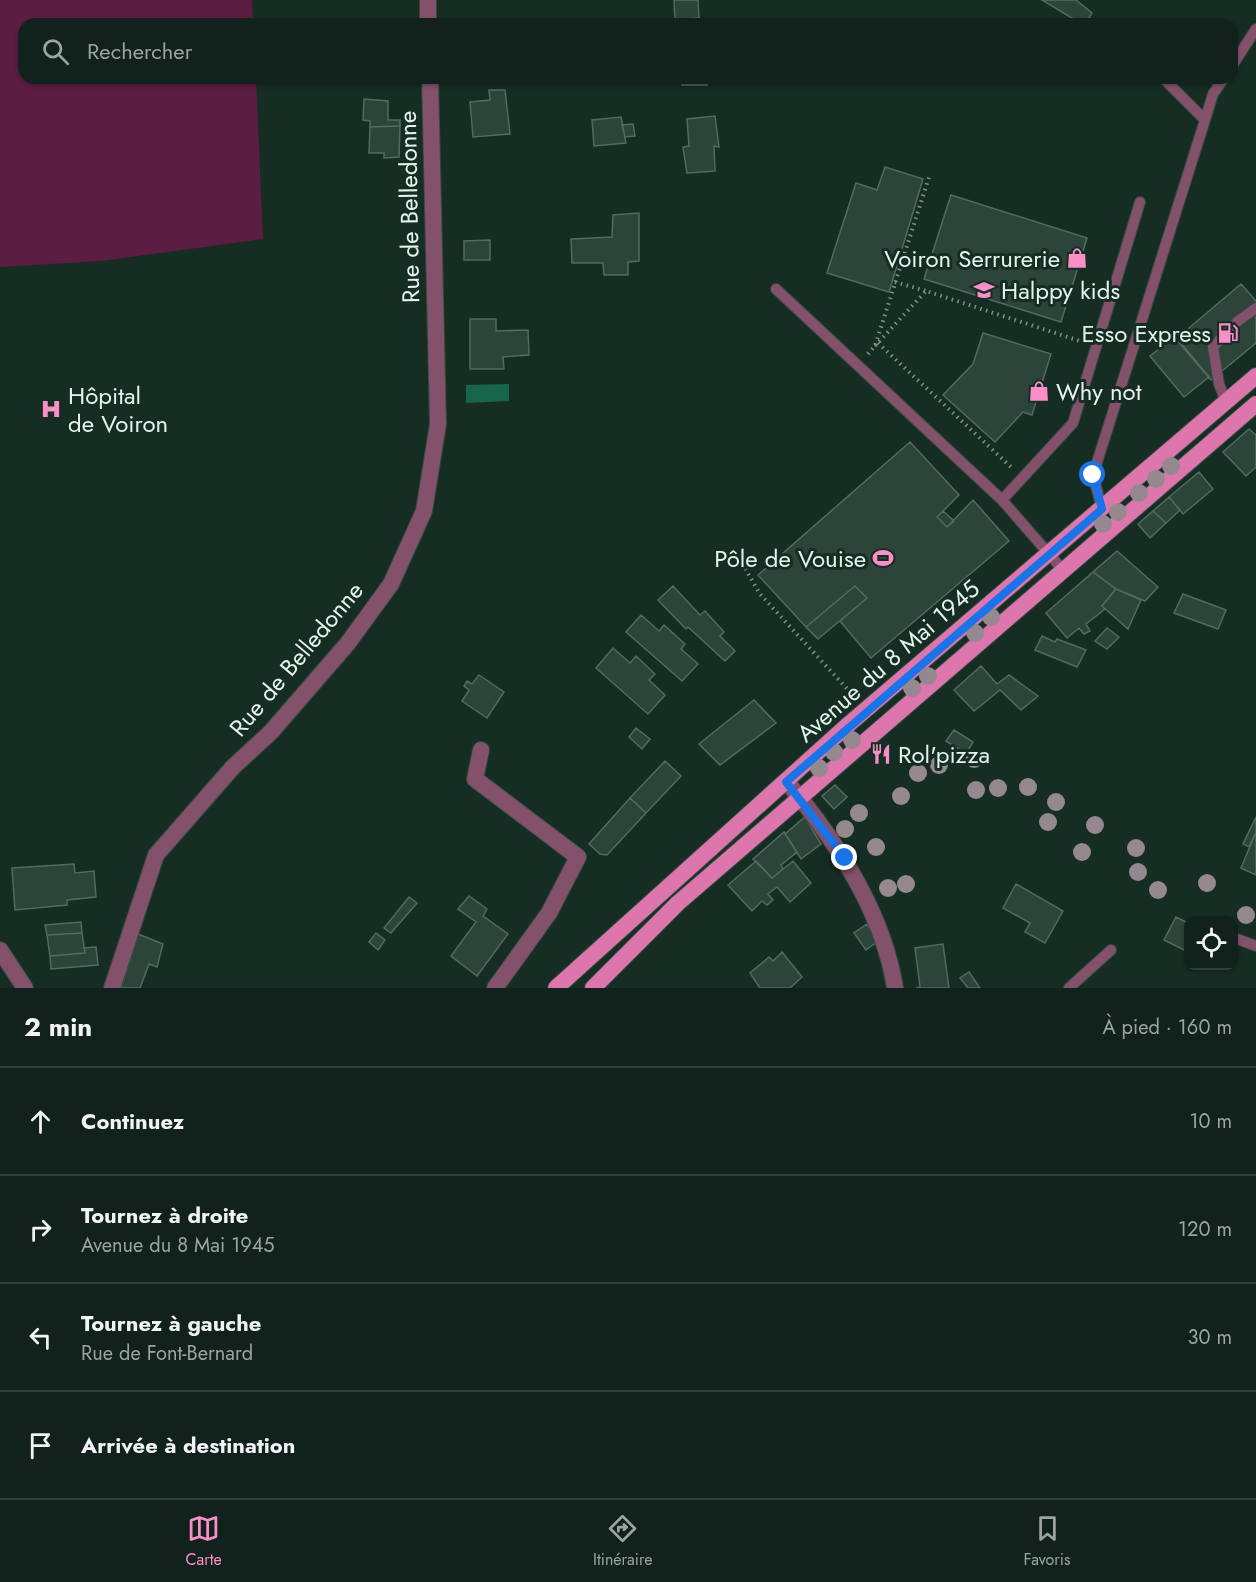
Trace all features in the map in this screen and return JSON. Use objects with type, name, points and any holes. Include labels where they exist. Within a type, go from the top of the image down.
[{"type":"main road","name":"Avenue du 8 Mai 1945","points":[[556,988],[786,782],[1256,376]]},
{"type":"main road","name":"Avenue du 8 Mai 1945","points":[[593,988],[678,903],[1256,404]]},
{"type":"street","points":[[428,0],[428,18]]},
{"type":"street","name":"Rue de Belledonne","points":[[112,988],[156,855],[232,767],[271,732],[348,643],[391,584],[424,511],[438,424],[430,84]]},
{"type":"street","points":[[481,750],[475,778],[578,857],[549,913],[495,988]]},
{"type":"street","points":[[786,782],[845,858],[890,955],[895,988]]},
{"type":"street","points":[[0,950],[25,988]]},
{"type":"lane","points":[[1238,57],[1256,29]]},
{"type":"lane","points":[[1169,84],[1205,120]]},
{"type":"lane","points":[[1102,509],[1093,475],[1213,94],[1220,84]]},
{"type":"lane","points":[[1002,500],[1073,423],[1140,202]]},
{"type":"lane","points":[[776,289],[1002,500],[1063,570]]},
{"type":"lane","points":[[1226,402],[1219,384],[1213,347],[1238,321],[1256,308]]},
{"type":"lane","points":[[1238,939],[1256,946]]},
{"type":"lane","points":[[1069,988],[1111,950]]},
{"type":"path","points":[[876,344],[930,174]]},
{"type":"path","points":[[895,282],[1096,346]]},
{"type":"path","points":[[859,366],[876,344],[926,291]]},
{"type":"path","points":[[876,344],[1023,477]]},
{"type":"path","points":[[733,548],[760,594],[850,692]]},
{"type":"shaded area","points":[[0,0],[252,0],[253,18],[18,18],[18,84],[256,84],[263,239],[101,261],[0,267]]},
{"type":"shaded area","points":[[509,384],[509,401],[466,403],[466,385]]},
{"type":"building","points":[[674,0],[698,0],[699,18],[675,18]]},
{"type":"building","points":[[1042,0],[1076,0],[1092,13],[1089,18],[1072,18]]},
{"type":"building","points":[[682,84],[707,84],[707,85]]},
{"type":"building","points":[[489,90],[505,90],[510,134],[473,137],[470,102],[490,100]]},
{"type":"building","points":[[364,99],[388,101],[388,120],[400,120],[400,126],[370,127],[370,121],[363,120]]},
{"type":"building","points":[[715,116],[719,147],[714,146],[715,171],[687,173],[683,147],[689,146],[687,119]]},
{"type":"building","points":[[621,117],[626,143],[594,146],[592,120]]},
{"type":"building","points":[[633,124],[635,136],[625,137],[622,125]]},
{"type":"building","points":[[400,126],[399,157],[384,158],[384,153],[369,153],[370,127]]},
{"type":"building","points":[[885,167],[923,179],[889,292],[827,273],[856,183],[877,190]]},
{"type":"building","points":[[951,195],[1087,238],[1061,322],[924,279]]},
{"type":"building","points":[[639,213],[639,261],[628,262],[628,275],[604,275],[603,263],[572,263],[571,239],[612,237],[613,215]]},
{"type":"building","points":[[490,240],[490,260],[464,260],[464,241]]},
{"type":"building","points":[[1241,284],[1256,301],[1256,343],[1211,380],[1176,339]]},
{"type":"building","points":[[470,319],[496,319],[496,331],[528,330],[529,355],[503,357],[504,369],[470,369]]},
{"type":"building","points":[[983,333],[1051,354],[1032,415],[1023,412],[995,442],[943,395],[973,364]]},
{"type":"building","points":[[1175,336],[1209,377],[1184,397],[1150,356]]},
{"type":"building","points":[[1249,429],[1256,435],[1256,467],[1246,476],[1223,452]]},
{"type":"building","name":"Pôle de Vouise","points":[[910,442],[959,495],[937,517],[947,527],[973,500],[1009,541],[871,658],[840,621],[867,598],[855,586],[806,627],[758,575]]},
{"type":"building","points":[[1199,472],[1213,489],[1183,514],[1169,497]]},
{"type":"building","points":[[1169,497],[1180,510],[1166,523],[1153,511]]},
{"type":"building","points":[[943,511],[954,521],[947,527],[937,517]]},
{"type":"building","points":[[1153,511],[1166,523],[1150,538],[1138,524]]},
{"type":"building","points":[[1117,551],[1158,587],[1145,601],[1116,589],[1093,572]]},
{"type":"building","points":[[1093,572],[1116,589],[1102,606],[1105,609],[1086,624],[1090,631],[1084,634],[1079,628],[1067,638],[1046,613]]},
{"type":"building","points":[[673,586],[700,615],[705,611],[724,632],[720,636],[735,651],[725,661],[688,627],[686,629],[658,600]]},
{"type":"building","points":[[855,586],[867,598],[818,639],[806,627]]},
{"type":"building","points":[[1116,589],[1141,600],[1128,629],[1102,606]]},
{"type":"building","points":[[1183,594],[1226,610],[1218,629],[1174,613]]},
{"type":"building","points":[[641,615],[659,631],[664,625],[685,644],[681,649],[698,664],[682,681],[626,632]]},
{"type":"building","points":[[1107,628],[1119,637],[1107,649],[1095,641]]},
{"type":"building","points":[[1042,636],[1086,650],[1077,667],[1035,650]]},
{"type":"building","points":[[613,648],[630,663],[636,656],[655,674],[649,680],[665,695],[648,714],[596,668]]},
{"type":"building","points":[[981,666],[997,684],[1009,675],[1038,696],[1021,710],[1000,690],[974,711],[954,690]]},
{"type":"building","points":[[479,675],[504,692],[487,718],[462,701],[469,690],[464,686],[467,681],[472,684]]},
{"type":"building","points":[[754,700],[776,723],[720,765],[699,744]]},
{"type":"building","points":[[636,728],[650,739],[642,749],[629,737]]},
{"type":"building","points":[[954,730],[973,742],[966,754],[946,741]]},
{"type":"building","points":[[665,761],[681,776],[646,813],[630,798]]},
{"type":"building","points":[[835,785],[847,797],[834,809],[822,796]]},
{"type":"building","points":[[630,798],[646,813],[607,855],[600,854],[589,844]]},
{"type":"building","points":[[805,817],[821,844],[801,859],[785,834]]},
{"type":"building","points":[[1256,817],[1256,832],[1249,847],[1243,844]]},
{"type":"building","points":[[784,832],[797,852],[781,865],[783,869],[772,878],[753,859]]},
{"type":"building","points":[[1256,832],[1256,875],[1241,868]]},
{"type":"building","points":[[756,861],[772,878],[793,861],[811,883],[790,902],[777,887],[768,894],[773,900],[767,905],[762,901],[752,911],[728,885]]},
{"type":"building","points":[[74,864],[75,873],[94,871],[96,897],[67,900],[67,905],[15,910],[12,868]]},
{"type":"building","points":[[1016,884],[1063,911],[1045,943],[1025,932],[1030,923],[1003,908]]},
{"type":"building","points":[[469,896],[487,909],[483,916],[508,934],[477,976],[451,956],[476,922],[458,909]]},
{"type":"building","points":[[409,897],[417,903],[391,933],[384,928]]},
{"type":"building","points":[[1176,917],[1184,921],[1184,950],[1164,940]]},
{"type":"building","points":[[81,922],[82,933],[47,935],[45,925]]},
{"type":"building","points":[[867,924],[878,941],[866,950],[854,933]]},
{"type":"building","points":[[82,933],[85,953],[50,956],[47,935]]},
{"type":"building","points":[[376,933],[385,940],[378,950],[369,942]]},
{"type":"building","points":[[138,934],[163,944],[157,967],[149,964],[140,988],[121,988]]},
{"type":"building","points":[[943,944],[949,988],[916,988],[920,987],[915,948]]},
{"type":"building","points":[[96,947],[98,965],[51,969],[50,956],[85,953],[84,948]]},
{"type":"building","points":[[782,952],[802,977],[790,988],[760,988],[750,973],[769,957],[773,961]]},
{"type":"building","points":[[969,972],[980,988],[968,988],[960,978]]},
{"type":"place","name":"Voiron Serrurerie","points":[[1077,258]]},
{"type":"place","name":"Halppy kids","points":[[984,290]]},
{"type":"place","name":"Esso Express","points":[[1228,333]]},
{"type":"place","name":"Why not","points":[[1039,391]]},
{"type":"place","name":"Hôpital de Voiron","points":[[51,409]]},
{"type":"place","name":"Pôle de Vouise","points":[[883,558]]},
{"type":"place","name":"Rol'pizza","points":[[881,754]]},
{"type":"route","points":[[845,858],[786,782],[849,724],[1102,509],[1093,475]]}]
